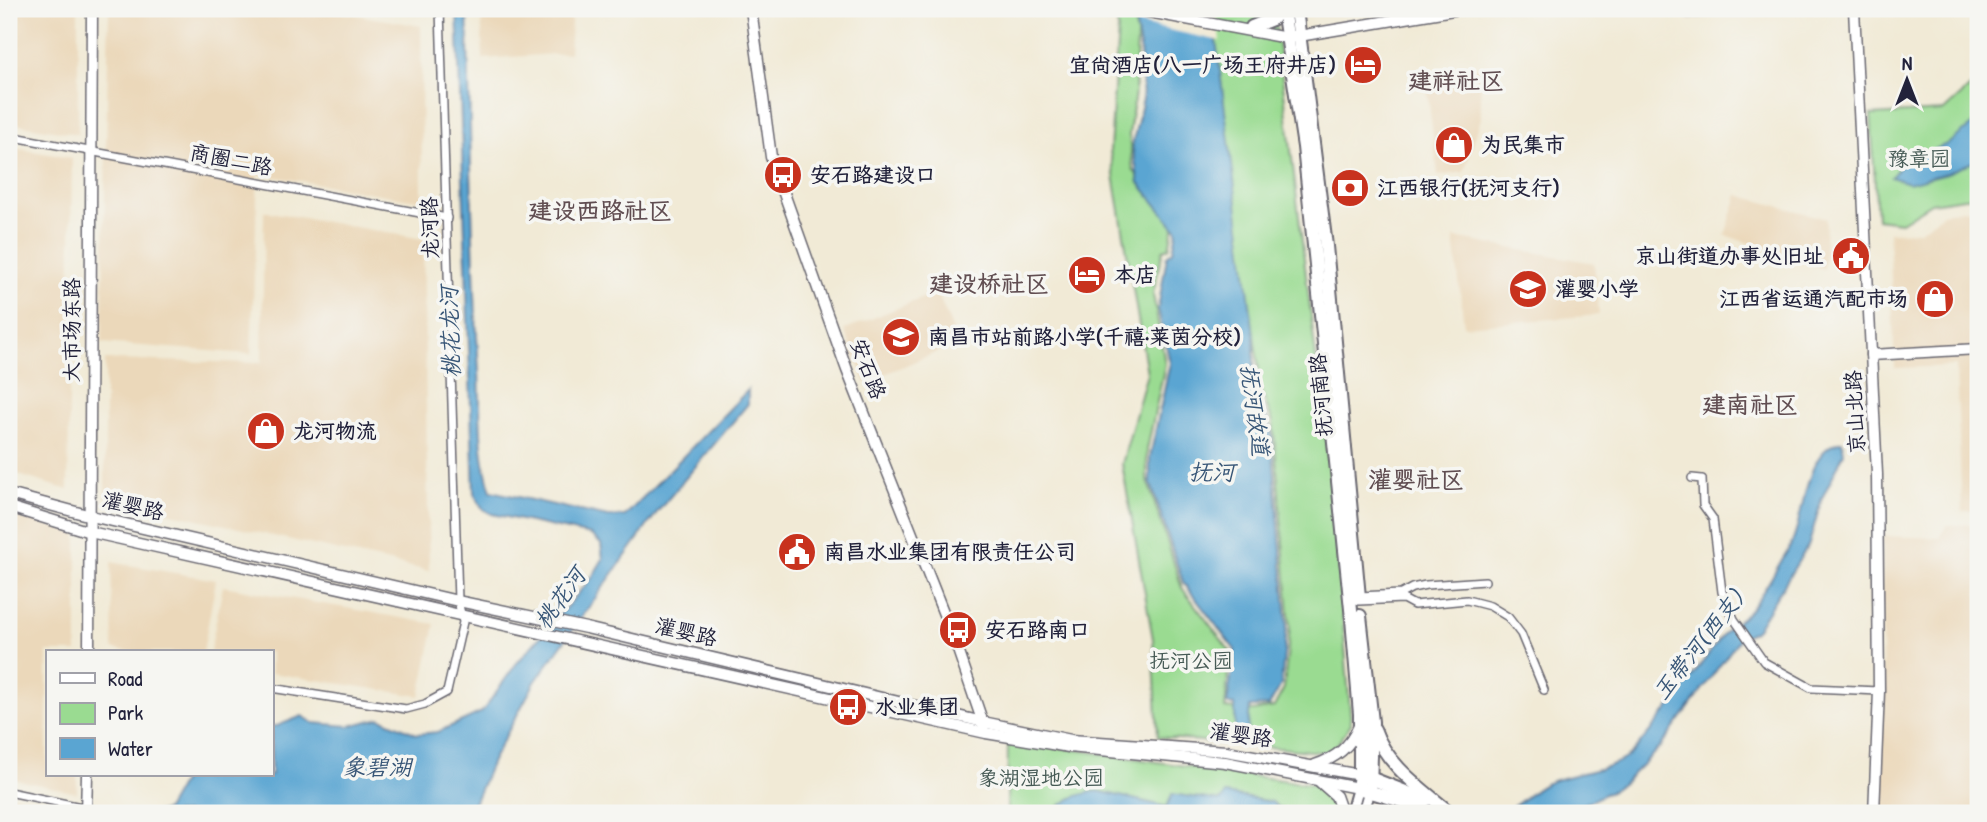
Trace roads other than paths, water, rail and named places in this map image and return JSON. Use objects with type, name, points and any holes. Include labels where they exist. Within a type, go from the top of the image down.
[{"type":"highway","points":[[1252,30],[1272,19],[1282,9]]},
{"type":"highway","name":"抚河南路","points":[[1282,9],[1293,34],[1326,246],[1359,599],[1366,722],[1365,783]]},
{"type":"highway","name":"抚河南路","points":[[1296,9],[1293,34],[1304,147],[1352,619],[1366,722]]},
{"type":"highway","points":[[1366,722],[1384,751],[1448,813]]},
{"type":"highway","points":[[1365,783],[1419,796],[1448,813]]},
{"type":"highway","points":[[1365,783],[1429,813]]},
{"type":"main road","name":"大市场东路","points":[[89,650],[92,9]]},
{"type":"main road","name":"安石路","points":[[751,9],[771,157],[847,370],[957,647],[985,727]]},
{"type":"main road","points":[[1133,9],[1252,30],[1293,34],[1459,9]]},
{"type":"main road","points":[[1161,9],[1252,30]]},
{"type":"main road","name":"京山北路","points":[[1854,9],[1877,474],[1880,691],[1874,813]]},
{"type":"main road","points":[[1871,355],[1978,349]]},
{"type":"main road","name":"灌婴路","points":[[9,494],[91,516],[586,628],[1069,747],[1217,761],[1317,779],[1365,783]]},
{"type":"main road","name":"灌婴路","points":[[9,507],[90,532],[551,635],[985,727],[1070,740],[1226,751],[1314,766],[1365,783]]},
{"type":"main road","points":[[1314,766],[1335,757],[1366,722]]},
{"type":"main road","points":[[86,810],[87,776]]},
{"type":"main road","points":[[1317,779],[1336,796],[1342,813]]},
{"type":"main road","points":[[1351,813],[1365,783]]},
{"type":"main road","points":[[1363,813],[1365,783]]},
{"type":"street","name":"龙河路","points":[[273,688],[406,709],[425,704],[447,692],[463,622],[458,601],[440,9]]},
{"type":"street","name":"商圈二路","points":[[9,136],[447,218]]},
{"type":"street","points":[[1692,478],[1702,479],[1703,505],[1713,519],[1722,592],[1734,619],[1764,662],[1811,688],[1880,691]]},
{"type":"street","points":[[1359,599],[1401,594],[1426,585],[1485,582]]},
{"type":"street","points":[[1359,599],[1403,599],[1414,605],[1467,600],[1490,606],[1508,617],[1521,634],[1544,690]]},
{"type":"street","points":[[9,792],[86,810]]},
{"type":"water","name":"象碧湖","points":[[457,9],[467,9],[481,431],[484,462],[491,491],[608,517],[625,516],[748,390],[748,404],[658,511],[535,682],[492,761],[470,813],[157,813],[166,810],[185,776],[273,776],[273,726],[302,716],[314,723],[349,726],[380,718],[417,734],[438,732],[482,712],[516,664],[591,579],[603,559],[601,544],[591,535],[492,514],[483,509],[474,494]]},
{"type":"water","name":"抚河","points":[[1133,9],[1212,9],[1254,335],[1254,386],[1271,430],[1287,624],[1281,685],[1269,706],[1250,707],[1247,736],[1235,733],[1235,705],[1227,704],[1235,650],[1183,582],[1150,481],[1150,457],[1170,363],[1158,309],[1167,256],[1173,251],[1177,230],[1139,183],[1132,146],[1143,99],[1140,48]]},
{"type":"water","points":[[1978,120],[1978,160],[1947,173],[1909,183],[1891,177],[1902,164],[1949,143]]},
{"type":"water","points":[[1842,441],[1844,453],[1822,498],[1809,544],[1756,630],[1740,638],[1660,747],[1615,789],[1580,806],[1556,813],[1501,813],[1545,784],[1599,769],[1621,761],[1632,753],[1724,633],[1745,615],[1759,598],[1794,537],[1806,488],[1819,458],[1829,447]]},
{"type":"water","points":[[1098,791],[1167,807],[1172,794],[1221,801],[1225,794],[1272,802],[1284,813],[1054,813],[1073,797]]},
{"type":"place","name":"宜尚酒店(八一广场王府井店)","points":[[1363,65]]},
{"type":"place","name":"为民集市","points":[[1454,145]]},
{"type":"place","name":"安石路建设口","points":[[783,175]]},
{"type":"place","name":"江西银行(抚河支行)","points":[[1350,188]]},
{"type":"place","name":"京山街道办事处旧址","points":[[1851,256]]},
{"type":"place","name":"本店","points":[[1087,275]]},
{"type":"place","name":"灌婴小学","points":[[1528,289]]},
{"type":"place","name":"江西省运通汽配市场","points":[[1935,299]]},
{"type":"place","name":"南昌市站前路小学(千禧·莱茵分校)","points":[[901,337]]},
{"type":"place","name":"龙河物流","points":[[266,431]]},
{"type":"place","name":"南昌水业集团有限责任公司","points":[[797,552]]},
{"type":"place","name":"安石路南口","points":[[958,630]]},
{"type":"place","name":"水业集团","points":[[848,707]]},
{"type":"district","name":"建祥社区","points":[[1456,81]]},
{"type":"district","name":"建设西路社区","points":[[600,211]]},
{"type":"district","name":"建设桥社区","points":[[989,284]]},
{"type":"district","name":"建南社区","points":[[1750,405]]},
{"type":"district","name":"灌婴社区","points":[[1416,480]]},
{"type":"park label","name":"豫章园","points":[[1919,159]]},
{"type":"park label","name":"抚河公园","points":[[1191,661]]},
{"type":"park label","name":"象湖湿地公园","points":[[1041,778]]},
{"type":"water label","name":"桃花龙河","points":[[450,332]]},
{"type":"water label","name":"抚河故道","points":[[1255,410]]},
{"type":"water label","name":"桃花河","points":[[560,598]]},
{"type":"water label","name":"玉带河(西支)","points":[[1698,645]]}]
